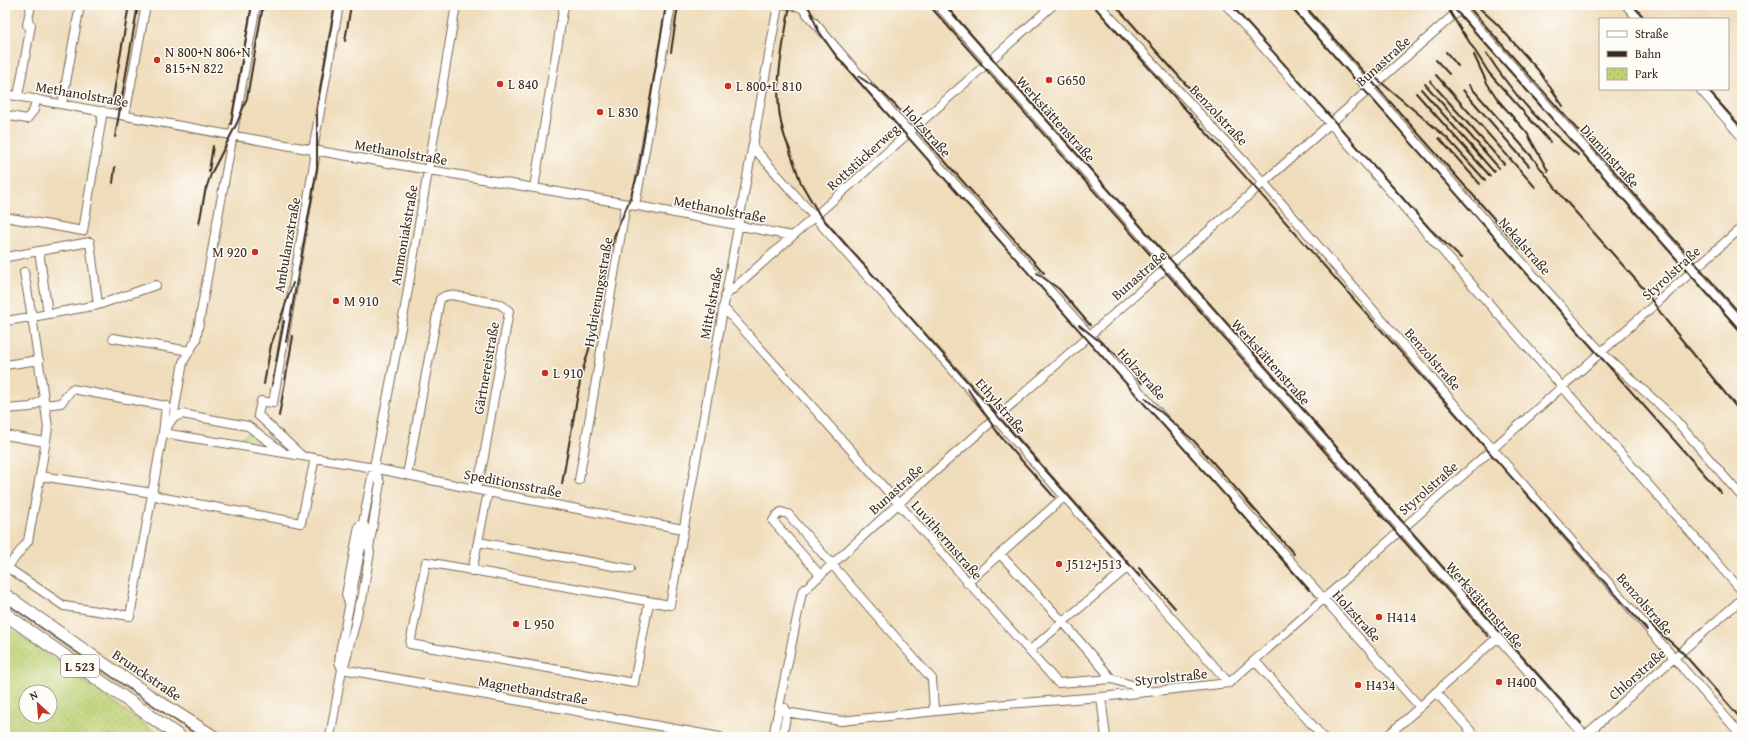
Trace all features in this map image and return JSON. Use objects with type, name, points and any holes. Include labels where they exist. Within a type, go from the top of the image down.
[{"type":"main road","name":"Brunckstraße","points":[[5,595],[148,695],[214,737]]},
{"type":"main road","name":"L 523","points":[[5,614],[180,737]]},
{"type":"street","points":[[18,96],[31,25],[27,25],[30,5]]},
{"type":"street","points":[[62,104],[80,5]]},
{"type":"street","points":[[125,115],[146,5]]},
{"type":"street","points":[[164,433],[173,418],[183,362],[196,340],[256,5]]},
{"type":"street","name":"Ambulanzstraße","points":[[303,457],[258,415],[261,400],[273,402],[315,158],[313,150],[339,5]]},
{"type":"street","name":"Ammoniakstraße","points":[[342,669],[339,662],[349,603],[346,595],[350,571],[359,526],[364,525],[405,307],[456,5]]},
{"type":"street","points":[[534,188],[564,5]]},
{"type":"street","points":[[635,206],[672,5]]},
{"type":"street","name":"Mittelstraße","points":[[649,602],[670,605],[778,5]]},
{"type":"street","name":"Holzstraße","points":[[786,5],[801,8],[910,133],[1420,707]]},
{"type":"street","name":"Werkstättenstraße","points":[[938,5],[1584,737]]},
{"type":"street","name":"Rottstückerweg","points":[[725,296],[1054,5]]},
{"type":"street","name":"Benzolstraße","points":[[1099,5],[1264,183],[1742,736]]},
{"type":"street","points":[[1226,5],[1742,592]]},
{"type":"street","name":"Nekalstraße","points":[[1296,5],[1601,352],[1672,416],[1742,497]]},
{"type":"street","points":[[1626,5],[1637,18]]},
{"type":"street","name":"Bunastraße","points":[[832,565],[898,504],[1370,90],[1461,6]]},
{"type":"street","name":"Diaminstraße","points":[[1461,6],[1742,324]]},
{"type":"street","points":[[1701,90],[1742,137]]},
{"type":"street","name":"Methanolstraße","points":[[5,94],[313,150],[626,204],[792,236]]},
{"type":"street","points":[[5,115],[27,119],[34,110],[36,99]]},
{"type":"street","points":[[5,218],[83,231],[103,111]]},
{"type":"street","name":"Ethylstraße","points":[[753,147],[1229,683]]},
{"type":"street","name":"Hydrierungsstraße","points":[[579,480],[626,204]]},
{"type":"street","name":"Styrolstraße","points":[[934,711],[994,705],[1049,702],[1229,683],[1742,227]]},
{"type":"street","points":[[7,257],[90,242],[98,305]]},
{"type":"street","points":[[39,251],[48,314]]},
{"type":"street","points":[[5,409],[31,408],[45,402],[61,403],[72,389],[166,406],[164,433],[130,616],[64,606],[6,567],[28,542],[48,428],[45,402],[39,360],[24,272]]},
{"type":"street","points":[[5,321],[98,305],[156,284]]},
{"type":"street","name":"Gärtnereistraße","points":[[407,475],[440,299],[451,295],[500,304],[509,311],[483,462],[476,489]]},
{"type":"street","name":"Luvithermstraße","points":[[723,307],[847,444],[967,583],[1058,683],[1112,679],[1150,691]]},
{"type":"street","points":[[113,338],[190,351]]},
{"type":"street","points":[[5,365],[39,360]]},
{"type":"street","points":[[173,418],[182,414],[248,426],[285,453]]},
{"type":"street","name":"Speditionsstraße","points":[[164,433],[374,468],[488,492],[683,529]]},
{"type":"street","points":[[5,435],[45,442]]},
{"type":"street","points":[[40,476],[153,493],[159,497],[301,523],[315,458]]},
{"type":"street","name":"Ammoniakstraße","points":[[330,737],[342,669],[347,662],[359,604],[362,600],[370,552],[369,548],[380,483],[374,468]]},
{"type":"street","points":[[472,571],[488,492]]},
{"type":"street","points":[[967,583],[1064,497]]},
{"type":"street","points":[[783,711],[840,721],[934,711],[932,679],[788,514],[781,512],[776,516],[774,521],[777,526],[820,575]]},
{"type":"street","points":[[364,525],[374,520]]},
{"type":"street","points":[[478,542],[630,569]]},
{"type":"street","points":[[1000,554],[1063,622],[1112,679]]},
{"type":"street","points":[[426,562],[472,571],[649,602],[634,683],[410,644],[426,562]]},
{"type":"street","points":[[782,737],[783,711],[781,698],[802,592],[832,565]]},
{"type":"street","points":[[1029,652],[1126,568]]},
{"type":"street","name":"Chlorstraße","points":[[1584,737],[1742,599]]},
{"type":"street","points":[[349,603],[359,604]]},
{"type":"street","points":[[1386,737],[1497,638]]},
{"type":"street","points":[[1254,661],[1323,737]]},
{"type":"street","name":"Magnetbandstraße","points":[[342,669],[720,737]]},
{"type":"street","points":[[1436,692],[1476,737]]},
{"type":"street","points":[[1101,697],[1106,737]]},
{"type":"street","points":[[774,737],[783,711]]},
{"type":"green space","points":[[253,433],[264,443],[263,444],[236,442],[247,434]]},
{"type":"green space","points":[[5,625],[162,737],[5,737]]},
{"type":"tram line","points":[[5,602],[199,737]]},
{"type":"railway","points":[[113,98],[129,5]]},
{"type":"railway","points":[[115,137],[138,5]]},
{"type":"railway","points":[[231,124],[252,5]]},
{"type":"railway","points":[[205,192],[211,174],[237,123],[247,98],[263,5]]},
{"type":"railway","points":[[286,342],[317,168],[317,108],[335,5]]},
{"type":"railway","points":[[345,41],[351,5]]},
{"type":"railway","points":[[562,484],[581,376],[593,336],[606,264],[615,234],[628,204],[638,174],[666,5]]},
{"type":"railway","points":[[671,52],[678,5]]},
{"type":"railway","points":[[790,5],[781,60],[778,97],[783,133],[790,150]]},
{"type":"railway","points":[[808,5],[818,30],[836,56],[1309,590]]},
{"type":"railway","points":[[929,5],[1488,636]]},
{"type":"railway","points":[[945,5],[1581,723]]},
{"type":"railway","points":[[1093,5],[1647,630]]},
{"type":"railway","points":[[1115,5],[1209,110]]},
{"type":"railway","points":[[1231,5],[1293,74]]},
{"type":"railway","points":[[1289,5],[1721,493]]},
{"type":"railway","points":[[1304,5],[1521,249]]},
{"type":"railway","points":[[1446,5],[1465,37]]},
{"type":"railway","points":[[1451,5],[1742,333]]},
{"type":"railway","points":[[1467,5],[1742,316]]},
{"type":"railway","points":[[1476,5],[1497,24],[1539,71],[1563,106]]},
{"type":"railway","points":[[1633,5],[1644,18]]},
{"type":"railway","points":[[1463,32],[1489,73],[1550,142]]},
{"type":"railway","points":[[1446,52],[1458,66]]},
{"type":"railway","points":[[1487,54],[1507,83],[1528,108],[1578,155]]},
{"type":"railway","points":[[1474,55],[1487,83],[1498,100],[1527,133],[1548,171]]},
{"type":"railway","points":[[1436,60],[1449,74]]},
{"type":"railway","points":[[1289,70],[1430,229],[1461,258]]},
{"type":"railway","points":[[1436,75],[1535,187]]},
{"type":"railway","points":[[858,76],[883,93],[895,105],[1044,273]]},
{"type":"railway","points":[[1377,79],[1447,138],[1485,180]]},
{"type":"railway","points":[[1430,81],[1504,164]]},
{"type":"railway","points":[[1425,84],[1499,168]]},
{"type":"railway","points":[[1469,85],[1532,157],[1564,199],[1643,288],[1665,319],[1742,414]]},
{"type":"railway","points":[[1421,89],[1494,172]]},
{"type":"railway","points":[[1463,90],[1529,166]]},
{"type":"railway","points":[[1708,90],[1742,128]]},
{"type":"railway","points":[[1416,93],[1490,176]]},
{"type":"railway","points":[[1439,138],[1480,184]]},
{"type":"railway","points":[[209,171],[213,146]]},
{"type":"railway","points":[[788,146],[801,183],[819,214],[1140,577]]},
{"type":"railway","points":[[113,183],[115,167]]},
{"type":"railway","points":[[199,224],[206,187]]},
{"type":"railway","points":[[1519,239],[1529,251]]},
{"type":"railway","points":[[1037,273],[1059,289],[1090,325]]},
{"type":"railway","points":[[264,384],[271,345],[293,283]]},
{"type":"railway","points":[[272,386],[284,321]]},
{"type":"railway","points":[[1079,325],[1117,355],[1142,383]]},
{"type":"railway","points":[[279,416],[293,336]]},
{"type":"railway","points":[[967,388],[1000,436],[1054,497]]},
{"type":"railway","points":[[1145,398],[1194,441],[1294,554]]},
{"type":"railway","points":[[1139,568],[1175,608]]},
{"type":"railway","points":[[1650,624],[1682,652],[1742,720]]},
{"type":"place","name":"N 800+N 806+N 815+N 822","points":[[157,60]]},
{"type":"place","name":"G650","points":[[1049,80]]},
{"type":"place","name":"L 840","points":[[500,84]]},
{"type":"place","name":"L 800+L 810","points":[[728,86]]},
{"type":"place","name":"L 830","points":[[600,112]]},
{"type":"place","name":"M 920","points":[[255,252]]},
{"type":"place","name":"M 910","points":[[336,301]]},
{"type":"place","name":"L 910","points":[[545,373]]},
{"type":"place","name":"J512+J513","points":[[1059,564]]},
{"type":"place","name":"H414","points":[[1379,617]]},
{"type":"place","name":"L 950","points":[[516,624]]},
{"type":"place","name":"H400","points":[[1499,682]]},
{"type":"place","name":"H434","points":[[1358,685]]}]
